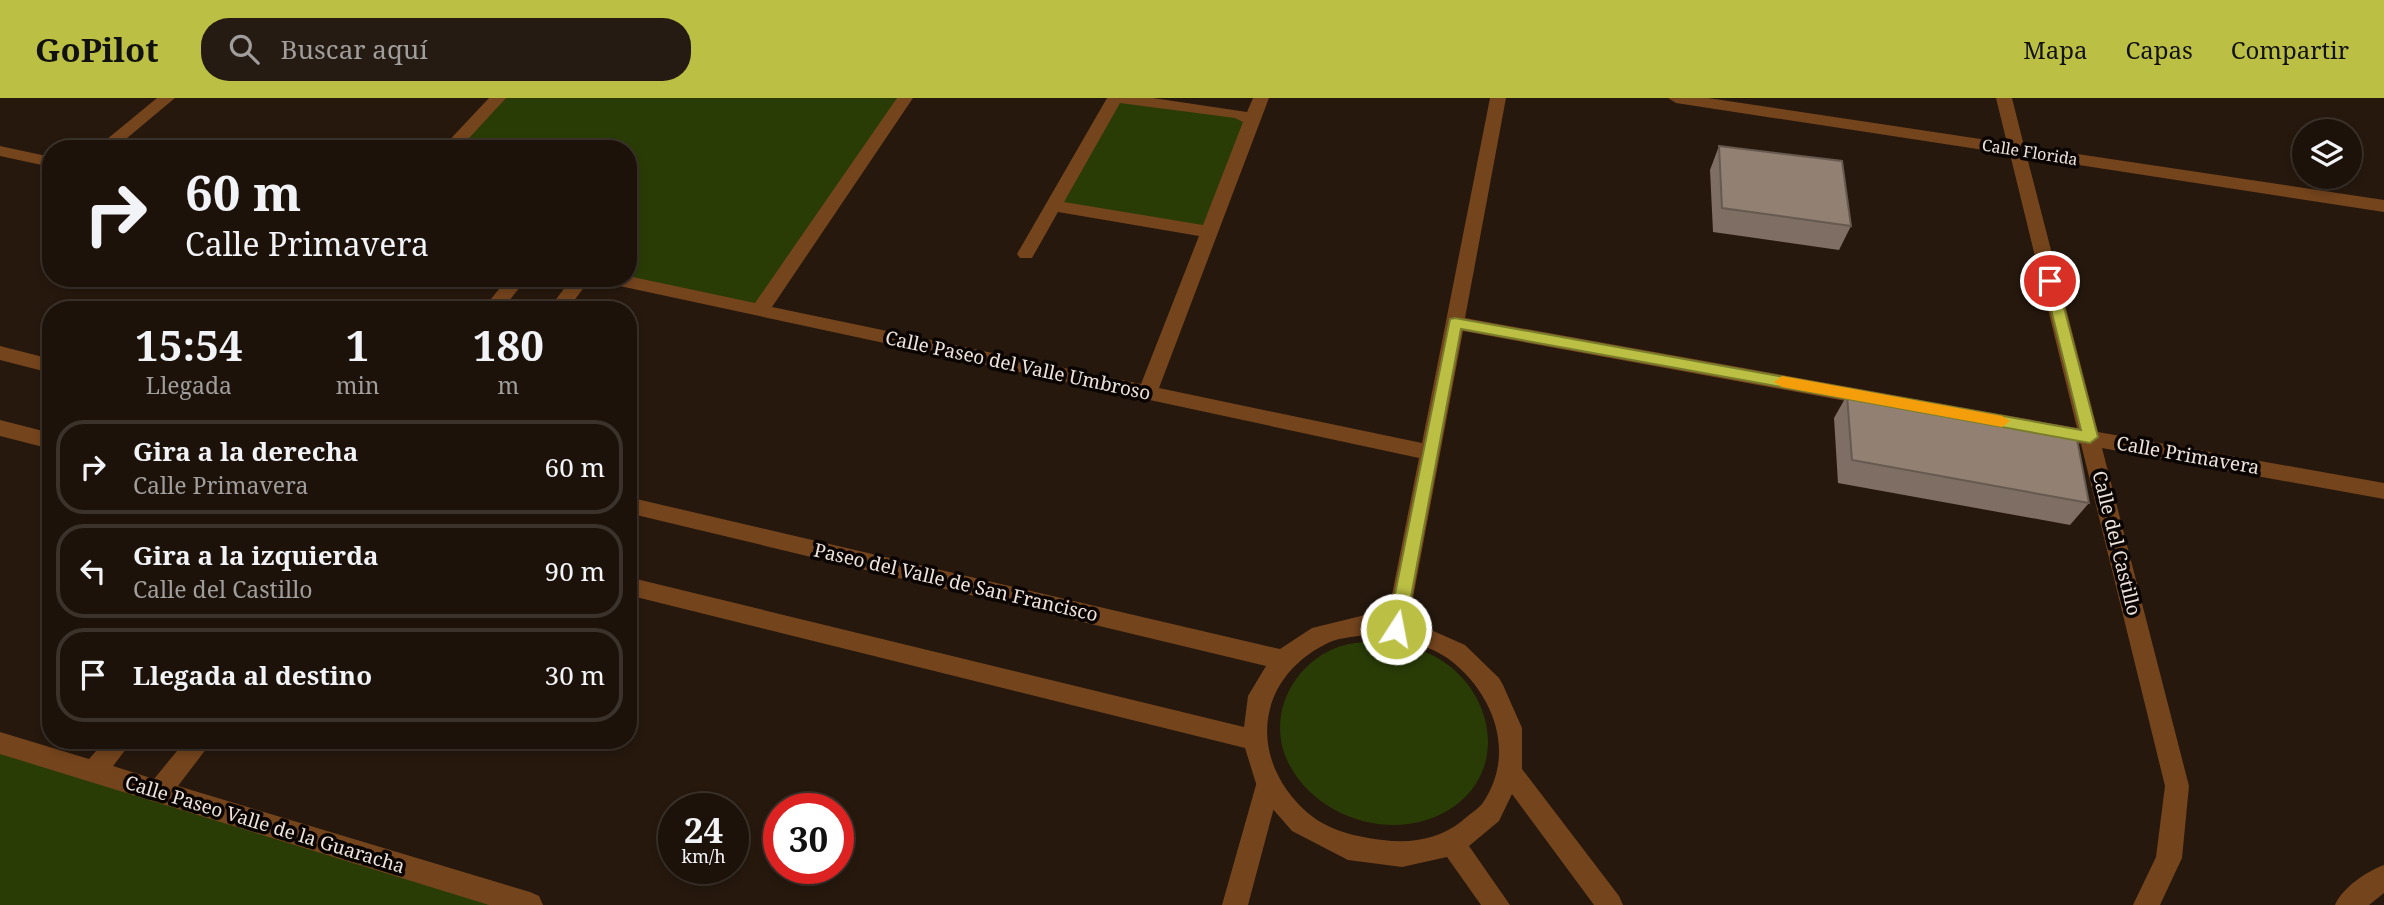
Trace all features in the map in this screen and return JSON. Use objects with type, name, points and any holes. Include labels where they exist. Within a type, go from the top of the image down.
[{"type":"street","points":[[114,140],[167,98]]},
{"type":"street","points":[[458,140],[498,98]]},
{"type":"street","points":[[761,309],[905,98]]},
{"type":"street","points":[[1026,254],[1108,106],[1116,98],[1238,114],[1252,120]]},
{"type":"street","points":[[1147,393],[1261,98]]},
{"type":"street","points":[[1396,629],[1498,98]]},
{"type":"street","name":"Calle Florida","points":[[1676,98],[2384,206]]},
{"type":"street","name":"Calle del Castillo","points":[[2004,98],[2177,786],[2169,858],[2146,905]]},
{"type":"street","points":[[0,151],[42,160]]},
{"type":"street","points":[[1055,205],[1073,211],[1209,232]]},
{"type":"street","name":"Calle Paseo del Valle Umbroso","points":[[637,284],[1430,453]]},
{"type":"street","points":[[499,301],[510,287]]},
{"type":"street","points":[[564,301],[575,287]]},
{"type":"street","name":"Calle Primavera","points":[[1455,323],[2384,491]]},
{"type":"street","points":[[0,353],[42,364]]},
{"type":"street","points":[[0,428],[42,439]]},
{"type":"street","name":"Paseo del Valle de San Francisco","points":[[637,507],[1283,660]]},
{"type":"street","points":[[637,588],[1254,740]]},
{"type":"street","points":[[1365,625],[1396,629],[1413,632],[1457,652],[1491,685],[1510,728],[1510,772],[1490,813],[1452,844],[1402,855],[1348,848],[1301,823],[1268,785],[1254,740],[1260,696],[1283,660],[1320,635],[1365,625]]},
{"type":"street","name":"Calle Paseo Valle de la Guaracha","points":[[0,743],[530,905]]},
{"type":"street","points":[[94,771],[113,749]]},
{"type":"street","points":[[159,791],[194,749]]},
{"type":"street","points":[[1510,772],[1610,905]]},
{"type":"street","points":[[1235,905],[1268,785]]},
{"type":"street","points":[[1452,844],[1497,905]]},
{"type":"street","points":[[2348,905],[2384,877]]},
{"type":"green space","points":[[498,98],[905,98],[761,309],[637,280],[637,140],[458,140]]},
{"type":"green space","points":[[1116,98],[1252,120],[1209,232],[1055,205]]},
{"type":"green space","points":[[1373,641],[1397,644],[1434,656],[1454,669],[1469,686],[1480,706],[1487,726],[1488,748],[1483,769],[1473,788],[1456,805],[1435,817],[1389,825],[1365,822],[1342,814],[1322,802],[1304,786],[1290,766],[1283,748],[1280,730],[1282,712],[1287,694],[1296,679],[1324,654],[1341,646]]},
{"type":"green space","points":[[0,743],[530,905],[0,905]]},
{"type":"building","points":[[1719,146],[1842,161],[1851,226],[1722,208]]},
{"type":"building","points":[[1847,395],[2076,434],[2089,503],[1852,460]]},
{"type":"slow traffic","points":[[1782,382],[2002,421]]},
{"type":"route","points":[[1396,629],[1455,323],[2090,437],[2050,281]]}]
